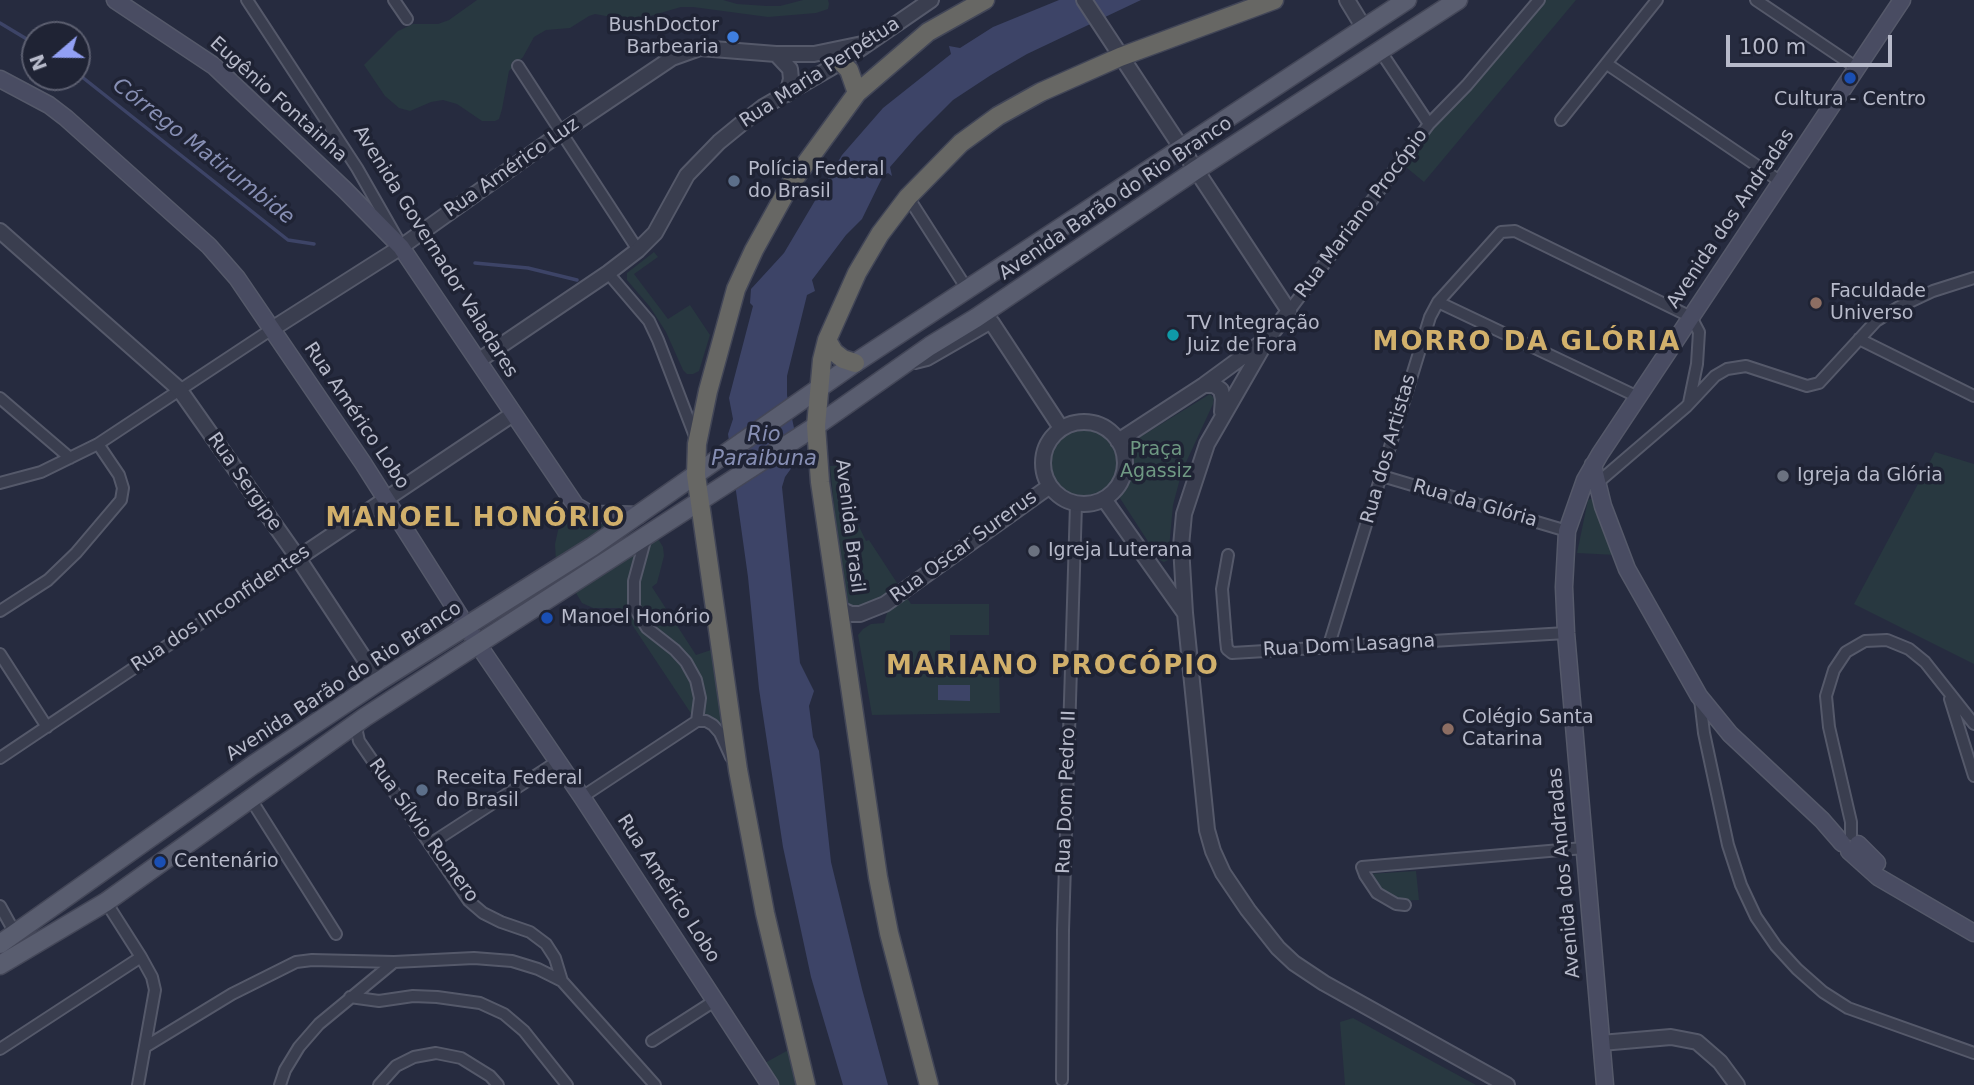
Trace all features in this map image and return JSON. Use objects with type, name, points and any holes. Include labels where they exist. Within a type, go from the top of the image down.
[{"type":"highway","points":[[806,1085],[765,914],[738,770],[707,497],[696,475],[697,444],[708,391],[736,289],[790,185],[857,93],[928,32],[985,0]]},
{"type":"highway","name":"Avenida Brasil","points":[[929,1085],[889,933],[878,877],[820,482],[812,395],[827,340],[857,273],[880,234],[908,197],[961,143],[998,116],[1117,53],[1274,0]]},
{"type":"highway","points":[[841,62],[849,70],[857,93]]},
{"type":"highway","points":[[827,340],[834,352],[855,363]]},
{"type":"main road","name":"Eugênio Fontainha","points":[[115,0],[214,66],[401,247]]},
{"type":"main road","name":"Avenida Barão do Rio Branco","points":[[0,944],[217,790],[379,681],[639,515],[855,363],[1407,0]]},
{"type":"main road","name":"Avenida Barão do Rio Branco","points":[[707,497],[1196,170],[1458,0]]},
{"type":"main road","name":"Avenida dos Andradas","points":[[1605,1085],[1566,633],[1564,587],[1567,531],[1593,465],[1902,0]]},
{"type":"main road","name":"Rua Américo Lobo","points":[[0,79],[49,105],[66,118],[209,246],[237,278],[386,499],[479,646],[582,797],[769,1085]]},
{"type":"main road","name":"Avenida Governador Valadares","points":[[401,247],[576,506],[588,513],[639,515]]},
{"type":"main road","points":[[1593,465],[1616,544],[1627,569],[1699,696],[1738,742],[1902,891],[1974,933]]},
{"type":"main road","points":[[0,965],[106,902],[361,720],[707,497]]},
{"type":"main road","points":[[361,720],[377,693],[379,681]]},
{"type":"main road","points":[[217,790],[225,800],[229,812]]},
{"type":"main road","points":[[103,872],[106,902]]},
{"type":"street","name":"Avenida Governador Valadares","points":[[247,0],[356,167],[401,247]]},
{"type":"street","points":[[394,0],[407,19]]},
{"type":"street","name":"Rua Maria Perpétua","points":[[478,361],[638,250],[655,233],[679,188],[694,167],[719,142],[762,107],[841,62],[931,0]]},
{"type":"street","points":[[1084,0],[1289,311]]},
{"type":"street","points":[[1346,0],[1364,28]]},
{"type":"street","name":"Rua Mariano Procópio","points":[[1507,1085],[1324,983],[1294,963],[1278,948],[1223,873],[1207,830],[1185,613],[1181,546],[1184,514],[1190,490],[1207,444],[1268,338],[1429,124],[1467,85],[1539,0]]},
{"type":"street","points":[[1561,120],[1657,0]]},
{"type":"street","points":[[1756,0],[1857,68]]},
{"type":"street","name":"Rua Américo Luz","points":[[0,483],[41,472],[98,444],[401,247],[562,132],[672,58],[700,48],[814,54],[867,43]]},
{"type":"street","points":[[1381,52],[1429,124]]},
{"type":"street","points":[[776,54],[790,69],[791,79],[787,94]]},
{"type":"street","points":[[814,54],[813,66],[821,74]]},
{"type":"street","points":[[1607,64],[1781,181]]},
{"type":"street","points":[[518,66],[638,250]]},
{"type":"street","points":[[908,197],[967,289]]},
{"type":"street","name":"Rua dos Artistas","points":[[1328,648],[1423,335],[1438,302],[1494,237],[1508,230],[1515,232],[1691,317]]},
{"type":"street","name":"Rua Sergipe","points":[[2,236],[179,389],[298,558],[379,681]]},
{"type":"street","points":[[608,273],[649,321],[690,418],[697,444]]},
{"type":"street","points":[[1579,498],[1689,403],[1715,376],[1727,369],[1746,366],[1807,386],[1819,383],[1876,321],[1933,291],[1974,278]]},
{"type":"street","points":[[1438,302],[1638,397]]},
{"type":"street","points":[[1689,403],[1697,364],[1699,332],[1691,317]]},
{"type":"street","points":[[905,363],[927,358],[992,323],[1061,428]]},
{"type":"street","points":[[1118,441],[1205,385],[1268,338]]},
{"type":"street","points":[[1859,339],[1974,396]]},
{"type":"street","points":[[1205,385],[1213,385],[1221,390],[1221,416]]},
{"type":"street","points":[[0,398],[70,458]]},
{"type":"street","name":"Rua dos Inconfidentes","points":[[0,758],[513,414]]},
{"type":"street","points":[[1088,422],[1105,428],[1118,441],[1125,462],[1122,477],[1115,489],[1104,499],[1076,504],[1059,496],[1050,486],[1045,476],[1043,455],[1053,435],[1061,428],[1088,422]]},
{"type":"street","points":[[0,611],[48,580],[76,553],[121,500],[123,488],[119,475],[98,444]]},
{"type":"street","name":"Rua da Glória","points":[[1382,476],[1567,531]]},
{"type":"street","name":"Rua Oscar Surerus","points":[[838,608],[851,614],[860,614],[885,604],[1050,486]]},
{"type":"street","points":[[1104,499],[1185,613]]},
{"type":"street","name":"Rua Dom Pedro II","points":[[1062,1080],[1063,930],[1076,504]]},
{"type":"street","points":[[647,536],[634,581],[634,607],[647,628],[686,662],[696,680],[700,698],[697,721]]},
{"type":"street","points":[[1154,569],[1167,573],[1172,571],[1177,565],[1181,546]]},
{"type":"street","name":"Rua Dom Lasagna","points":[[1228,555],[1222,589],[1227,649],[1232,653],[1566,633]]},
{"type":"street","points":[[1850,842],[1851,822],[1829,727],[1826,696],[1834,670],[1846,652],[1865,641],[1887,640],[1909,649],[1925,662],[1974,724]]},
{"type":"street","points":[[0,654],[47,727]]},
{"type":"street","points":[[1948,693],[1974,776]]},
{"type":"street","points":[[1699,696],[1704,733],[1728,845],[1741,885],[1756,917],[1776,946],[1823,992],[1848,1009],[1974,1053]]},
{"type":"street","name":"Rua Sílvio Romero","points":[[361,720],[357,732],[359,741],[470,901],[483,912],[501,922],[530,932],[546,944],[555,957],[562,981]]},
{"type":"street","points":[[582,797],[697,721],[706,721],[720,733],[738,770]]},
{"type":"street","points":[[430,844],[558,761]]},
{"type":"street","points":[[250,798],[336,934]]},
{"type":"street","points":[[1405,905],[1387,900],[1377,893],[1362,867],[1584,848]]},
{"type":"street","points":[[106,902],[141,957],[152,977],[155,990],[138,1085]]},
{"type":"street","points":[[0,906],[15,933]]},
{"type":"street","points":[[0,1049],[141,957]]},
{"type":"street","points":[[145,1047],[232,994],[296,962],[394,962],[474,958],[512,961],[538,969],[562,981],[655,1085]]},
{"type":"street","points":[[280,1085],[285,1070],[299,1047],[319,1024],[394,962]]},
{"type":"street","points":[[350,997],[379,1001],[413,996],[437,997],[480,1003],[504,1014],[524,1031],[567,1085]]},
{"type":"street","points":[[652,1041],[716,1000]]},
{"type":"street","points":[[1601,1043],[1671,1037],[1697,1042],[1720,1062],[1737,1085]]},
{"type":"street","points":[[379,1085],[396,1066],[414,1057],[436,1053],[461,1058],[490,1076],[498,1085]]},
{"type":"green space","points":[[477,0],[723,0],[737,4],[780,6],[803,0],[828,0],[829,4],[828,9],[816,13],[768,17],[693,7],[681,7],[633,21],[595,14],[570,28],[546,30],[534,37],[523,57],[509,71],[502,109],[499,119],[495,121],[482,121],[457,104],[443,100],[410,111],[399,108],[385,96],[364,65],[398,31],[413,24],[438,24],[449,20]]},
{"type":"green space","points":[[1539,0],[1576,0],[1424,182],[1401,163]]},
{"type":"green space","points":[[654,252],[658,257],[634,274],[668,319],[690,305],[710,335],[699,371],[693,374],[687,374],[683,370],[666,332],[650,307],[627,280],[627,273]]},
{"type":"green space","name":"Praça Agassiz","points":[[1210,394],[1214,398],[1213,404],[1182,471],[1173,505],[1168,560],[1160,560],[1116,492],[1124,477],[1114,491],[1091,504],[1066,501],[1047,485],[1041,472],[1041,449],[1048,435],[1060,424],[1073,418],[1095,418],[1112,428],[1127,445]]},
{"type":"green space","points":[[1935,452],[1974,464],[1974,664],[1854,604]]},
{"type":"green space","points":[[830,466],[841,466],[846,507],[853,514],[866,541],[869,540],[901,589],[867,610],[844,605]]},
{"type":"green space","points":[[1593,498],[1616,555],[1577,553],[1588,500]]},
{"type":"green space","points":[[575,507],[637,515],[556,562],[555,544],[561,517]]},
{"type":"green space","points":[[654,532],[663,547],[664,556],[657,583],[652,587],[696,655],[717,648],[736,763],[721,733],[699,720],[697,679],[647,626],[634,594],[640,562]]},
{"type":"green space","points":[[644,539],[633,607],[685,663],[699,698],[694,718],[621,608],[593,608],[582,603],[573,588]]},
{"type":"green space","points":[[906,596],[911,604],[989,604],[989,635],[950,635],[950,669],[999,668],[1000,713],[872,715],[858,635],[871,624],[884,623],[887,613]]},
{"type":"green space","points":[[1416,871],[1419,900],[1396,901],[1387,898],[1368,874]]},
{"type":"green space","points":[[1353,1018],[1476,1085],[1345,1085],[1340,1022]]},
{"type":"green space","points":[[792,1048],[801,1085],[777,1085],[763,1064]]},
{"type":"water","name":"Rio Paraibuna","points":[[1059,0],[1141,0],[1027,54],[991,75],[953,100],[917,136],[890,167],[892,176],[888,173],[883,176],[862,219],[846,235],[812,280],[815,291],[807,295],[787,376],[787,395],[800,456],[785,477],[782,487],[800,663],[814,691],[809,706],[813,737],[819,751],[831,862],[888,1085],[843,1085],[811,977],[783,847],[759,689],[748,577],[728,434],[733,419],[729,398],[753,306],[750,303],[751,289],[784,253],[842,155],[883,108],[951,54],[949,46],[960,48],[993,27]]},
{"type":"water","points":[[938,685],[970,685],[970,701],[938,700]]},
{"type":"waterway","name":"Córrego Matirumbide","points":[[0,23],[21,36]]},
{"type":"waterway","name":"Córrego Matirumbide","points":[[91,84],[288,240],[314,244]]},
{"type":"waterway","name":"Córrego Matirumbide","points":[[475,263],[528,268],[577,280]]},
{"type":"place","name":"BushDoctor Barbearia","points":[[733,37]]},
{"type":"place","name":"Cultura - Centro","points":[[1850,78]]},
{"type":"place","name":"Polícia Federal do Brasil","points":[[734,181]]},
{"type":"place","name":"Faculdade Universo","points":[[1816,303]]},
{"type":"place","name":"TV Integração Juiz de Fora","points":[[1173,335]]},
{"type":"place","name":"Igreja da Glória","points":[[1783,476]]},
{"type":"place","name":"Igreja Luterana","points":[[1034,551]]},
{"type":"place","name":"Manoel Honório","points":[[547,618]]},
{"type":"place","name":"Colégio Santa Catarina","points":[[1448,729]]},
{"type":"place","name":"Receita Federal do Brasil","points":[[422,790]]},
{"type":"place","name":"Centenário","points":[[160,862]]},
{"type":"district","name":"MORRO DA GLÓRIA","points":[[1527,343]]},
{"type":"district","name":"MANOEL HONÓRIO","points":[[476,519]]},
{"type":"district","name":"MARIANO PROCÓPIO","points":[[1053,667]]}]
